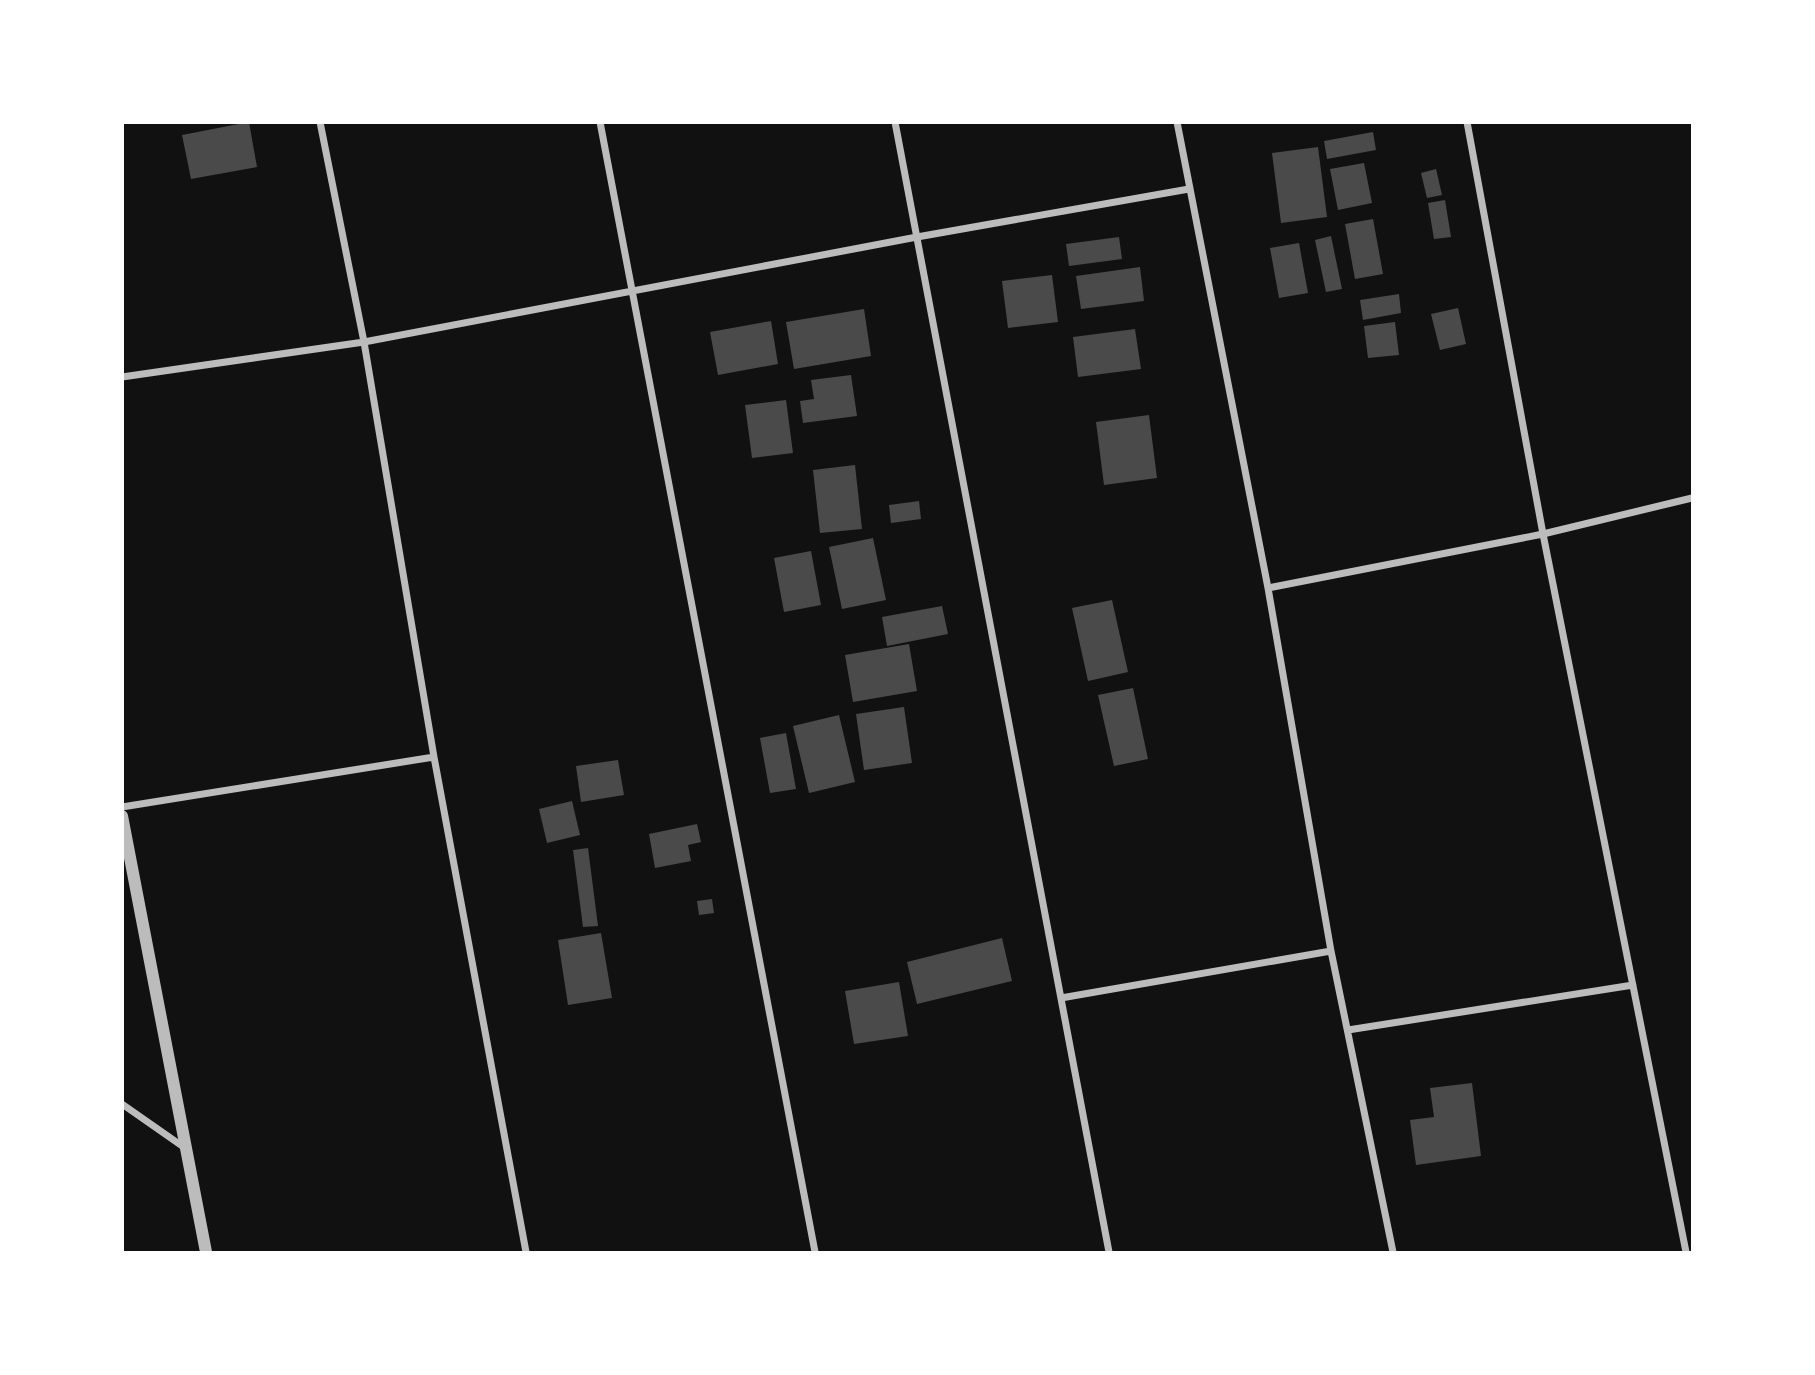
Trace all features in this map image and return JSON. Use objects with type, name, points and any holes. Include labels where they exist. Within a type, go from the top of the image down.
[{"type":"street","points":[[320,122],[364,342],[434,757],[526,1252]]},
{"type":"street","points":[[600,122],[815,1252]]},
{"type":"street","points":[[895,122],[1110,1252]]},
{"type":"street","points":[[1177,122],[1268,588],[1331,951],[1393,1252]]},
{"type":"street","points":[[1467,122],[1543,534],[1686,1252]]},
{"type":"street","points":[[122,377],[364,342],[1189,188]]},
{"type":"street","points":[[1268,588],[1543,534],[1692,499]]},
{"type":"street","points":[[122,807],[434,757]]},
{"type":"street","points":[[122,816],[206,1252]]},
{"type":"street","points":[[1061,998],[1331,951]]},
{"type":"street","points":[[1348,1030],[1633,985]]},
{"type":"street","points":[[123,1104],[187,1149]]},
{"type":"building","points":[[249,122],[257,167],[191,179],[182,135]]},
{"type":"building","points":[[1373,132],[1376,150],[1327,159],[1324,141]]},
{"type":"building","points":[[1318,147],[1327,217],[1281,223],[1272,153]]},
{"type":"building","points":[[1364,163],[1372,203],[1338,210],[1330,169]]},
{"type":"building","points":[[1436,169],[1442,195],[1427,198],[1421,173]]},
{"type":"building","points":[[1445,200],[1451,237],[1434,239],[1428,203]]},
{"type":"building","points":[[1373,219],[1383,274],[1355,279],[1345,224]]},
{"type":"building","points":[[1331,236],[1342,289],[1326,292],[1315,240]]},
{"type":"building","points":[[1119,237],[1122,259],[1069,266],[1066,244]]},
{"type":"building","points":[[1299,243],[1308,293],[1279,298],[1270,248]]},
{"type":"building","points":[[1140,267],[1144,301],[1081,309],[1076,276]]},
{"type":"building","points":[[1052,275],[1058,322],[1008,328],[1002,281]]},
{"type":"building","points":[[1399,294],[1401,313],[1363,320],[1360,300]]},
{"type":"building","points":[[1458,308],[1466,344],[1440,350],[1431,314]]},
{"type":"building","points":[[864,309],[871,356],[794,369],[786,322]]},
{"type":"building","points":[[771,321],[778,364],[718,375],[710,332]]},
{"type":"building","points":[[1395,322],[1399,355],[1368,358],[1364,326]]},
{"type":"building","points":[[1135,329],[1141,369],[1078,377],[1073,337]]},
{"type":"building","points":[[851,375],[857,416],[803,423],[800,401],[814,399],[811,380]]},
{"type":"building","points":[[786,400],[793,453],[752,458],[745,405]]},
{"type":"building","points":[[1149,415],[1157,478],[1104,485],[1096,422]]},
{"type":"building","points":[[855,465],[862,529],[820,533],[813,470]]},
{"type":"building","points":[[919,501],[921,519],[891,523],[889,505]]},
{"type":"building","points":[[873,538],[886,600],[842,609],[829,547]]},
{"type":"building","points":[[811,551],[821,605],[784,612],[774,558]]},
{"type":"building","points":[[1112,600],[1128,672],[1088,681],[1072,608]]},
{"type":"building","points":[[942,606],[948,634],[887,646],[882,617]]},
{"type":"building","points":[[909,644],[917,691],[853,702],[845,655]]},
{"type":"building","points":[[1133,688],[1148,759],[1114,766],[1098,695]]},
{"type":"building","points":[[904,707],[912,763],[864,770],[856,714]]},
{"type":"building","points":[[839,715],[855,782],[809,793],[793,726]]},
{"type":"building","points":[[786,733],[796,789],[770,793],[760,738]]},
{"type":"building","points":[[618,760],[624,795],[581,802],[576,766]]},
{"type":"building","points":[[572,801],[580,835],[547,843],[539,809]]},
{"type":"building","points":[[697,824],[701,842],[688,845],[691,861],[655,868],[649,834]]},
{"type":"building","points":[[588,848],[598,926],[583,927],[573,850]]},
{"type":"building","points":[[712,899],[714,913],[699,915],[697,901]]},
{"type":"building","points":[[601,933],[612,998],[568,1005],[558,940]]},
{"type":"building","points":[[1002,938],[1012,981],[917,1004],[907,962]]},
{"type":"building","points":[[899,982],[908,1036],[854,1044],[845,991]]},
{"type":"building","points":[[1472,1083],[1481,1156],[1416,1165],[1410,1120],[1434,1117],[1430,1088]]}]
